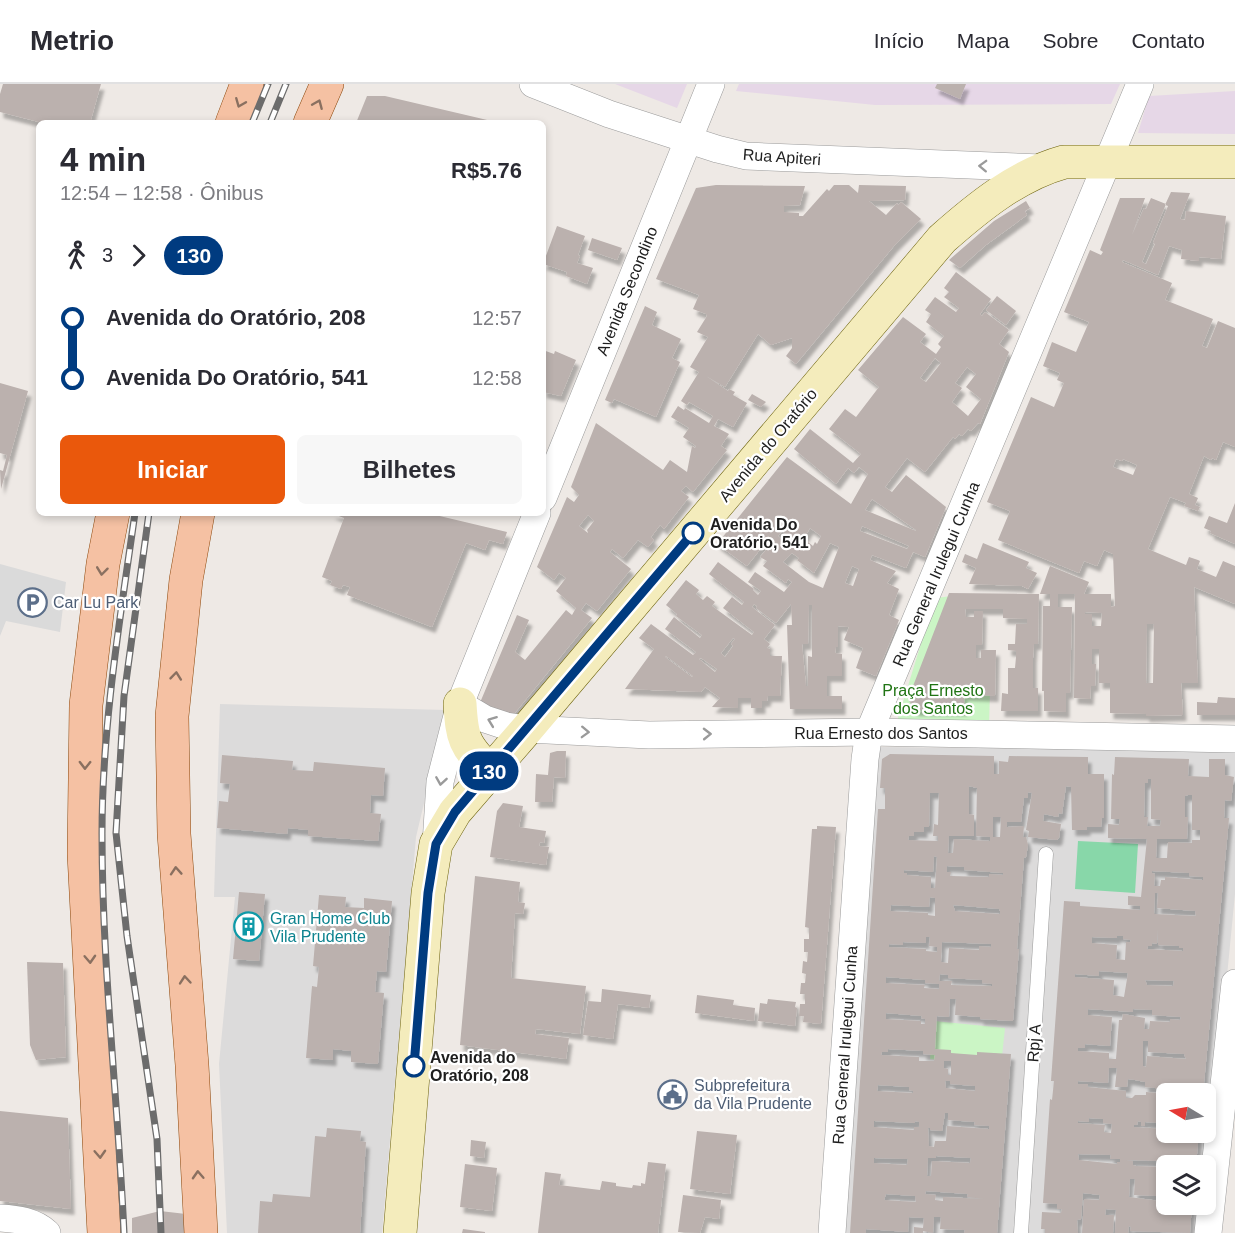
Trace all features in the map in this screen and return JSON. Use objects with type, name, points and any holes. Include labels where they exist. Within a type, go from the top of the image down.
[{"type":"main road","points":[[233,120],[248,84]]},
{"type":"main road","points":[[311,120],[327,84]]},
{"type":"main road","name":"Avenida do Oratório","points":[[400,1233],[428,893],[436,844],[455,812],[942,240],[978,207],[1042,168],[1064,162],[1235,162]]},
{"type":"main road","points":[[104,1233],[84,854],[86,705],[103,564],[112,516]]},
{"type":"main road","points":[[197,516],[186,579],[172,716],[174,834],[192,1065],[201,1233]]},
{"type":"main road","points":[[459,704],[462,733],[470,751],[489,770]]},
{"type":"street","name":"Rua Apiteri","points":[[533,84],[609,114],[717,149],[746,156],[1042,168]]},
{"type":"street","name":"Avenida Secondino","points":[[546,491],[711,84]]},
{"type":"street","name":"Rua General Irulegui Cunha","points":[[832,1233],[864,771],[869,732],[1140,84]]},
{"type":"street","points":[[436,844],[440,782],[459,704],[536,516]]},
{"type":"street","name":"Rua Ernesto dos Santos","points":[[459,704],[485,719],[506,726],[649,735],[869,732],[1235,739]]},
{"type":"street","points":[[1208,1233],[1235,983]]},
{"type":"street","points":[[0,1218],[23,1220],[47,1233]]},
{"type":"lane","name":"Rpj A","points":[[1021,1233],[1046,854]]},
{"type":"shaded area","points":[[615,84],[687,84],[677,108]]},
{"type":"shaded area","points":[[739,84],[1120,84],[1111,104],[875,105],[736,91]]},
{"type":"shaded area","points":[[1235,91],[1235,134],[1138,133],[1149,96]]},
{"type":"shaded area","name":"Car Lu Park","points":[[0,564],[66,582],[60,632],[6,621],[0,636]]},
{"type":"shaded area","points":[[220,704],[446,710],[416,837],[382,1233],[227,1233],[219,1064],[235,897],[214,897]]},
{"type":"shaded area","points":[[873,747],[1235,750],[1235,894],[1216,1089],[1216,1083],[1156,1083],[1156,1143],[1211,1143],[1210,1155],[1156,1155],[1156,1215],[1204,1215],[1202,1233],[839,1233]]},
{"type":"green space","name":"Praça Ernesto dos Santos","points":[[961,595],[958,689],[990,690],[989,727],[895,728],[935,598]]},
{"type":"green space","points":[[1078,841],[1138,844],[1135,893],[1075,889]]},
{"type":"green space","points":[[934,1021],[1005,1028],[1001,1066],[930,1059]]},
{"type":"building","points":[[3,84],[101,84],[91,120],[36,121],[0,112],[0,94]]},
{"type":"building","points":[[937,84],[966,84],[960,99],[935,88]]},
{"type":"building","points":[[367,96],[385,96],[487,120],[357,120]]},
{"type":"building","points":[[716,185],[805,186],[800,205],[784,206],[784,212],[799,213],[799,216],[803,216],[827,189],[829,191],[834,185],[849,185],[858,193],[859,185],[906,186],[905,200],[869,201],[886,215],[897,203],[898,205],[901,202],[921,219],[894,246],[796,364],[786,356],[792,348],[792,338],[771,345],[758,334],[725,387],[706,376],[728,391],[729,389],[735,392],[733,395],[747,403],[733,427],[718,419],[714,426],[729,434],[721,446],[727,450],[693,492],[686,486],[681,491],[689,497],[664,529],[660,525],[651,537],[654,540],[648,547],[638,540],[623,558],[612,549],[610,552],[631,569],[597,611],[586,603],[581,610],[592,618],[510,719],[479,705],[517,615],[529,620],[515,652],[525,660],[566,610],[572,615],[576,608],[556,591],[566,578],[559,573],[554,580],[537,567],[567,497],[574,502],[579,495],[571,487],[596,423],[663,470],[670,460],[687,472],[692,446],[695,448],[696,446],[683,437],[689,428],[671,417],[678,406],[709,423],[713,416],[689,402],[687,405],[681,401],[699,372],[690,367],[708,337],[697,332],[707,316],[693,309],[699,295],[656,279],[696,188]],"holes":[[[588,515],[594,521],[587,530],[588,533],[579,526]]]},
{"type":"building","points":[[1171,192],[1190,193],[1180,219],[1185,220],[1186,211],[1226,216],[1221,259],[1199,257],[1199,261],[1181,259],[1182,250],[1169,246],[1158,275],[1123,260],[1122,262],[1172,283],[1165,300],[1213,319],[1202,346],[1207,348],[1218,321],[1235,328],[1235,447],[1223,442],[1216,460],[1204,456],[1189,494],[1198,498],[1195,505],[1200,507],[1198,511],[1170,497],[1148,549],[1186,565],[1189,557],[1198,560],[1200,561],[1197,569],[1216,577],[1223,561],[1235,566],[1235,604],[1194,587],[1198,683],[1181,683],[1183,715],[1146,716],[1146,714],[1110,713],[1110,683],[1099,683],[1099,649],[1092,649],[1092,664],[1096,664],[1095,686],[1091,686],[1090,699],[1074,698],[1075,594],[1058,594],[1058,607],[1072,607],[1070,693],[1066,693],[1066,712],[1044,711],[1044,691],[1042,691],[1043,606],[1050,606],[1050,594],[1040,594],[1050,566],[1089,582],[1084,594],[1111,594],[1111,607],[1115,606],[1113,554],[1104,550],[1097,566],[1084,561],[1079,573],[998,540],[1010,511],[987,502],[1031,397],[1054,407],[1064,383],[1057,380],[1060,373],[1043,366],[1052,342],[1076,352],[1089,322],[1064,312],[1090,250],[1101,255],[1103,252],[1100,250],[1120,198],[1145,198],[1132,235],[1151,198],[1166,204]],"holes":[[[1166,205],[1168,206],[1153,243],[1155,244],[1146,264],[1142,262]],[[1116,459],[1122,461],[1123,459],[1137,465],[1133,475],[1113,467]],[[1085,612],[1102,613],[1101,626],[1092,626],[1092,614],[1085,614]],[[1147,624],[1154,624],[1153,683],[1146,683]]]},
{"type":"building","points":[[1026,201],[1030,208],[1025,211],[1027,215],[986,245],[960,268],[949,260],[994,221]]},
{"type":"building","points":[[557,226],[585,236],[577,263],[593,268],[587,284],[566,276],[567,272],[546,265],[546,256]]},
{"type":"building","points":[[592,238],[622,248],[617,260],[588,250]]},
{"type":"building","points":[[956,272],[991,299],[980,314],[982,316],[985,312],[1009,330],[999,344],[1009,352],[980,424],[978,423],[971,431],[968,429],[962,436],[959,434],[955,439],[953,437],[925,472],[907,458],[885,487],[892,492],[906,475],[946,507],[925,557],[913,552],[906,568],[872,555],[870,560],[896,571],[887,583],[899,589],[889,615],[899,620],[876,676],[856,668],[863,648],[844,640],[849,627],[838,626],[838,647],[835,653],[842,654],[842,676],[827,676],[827,696],[842,696],[842,709],[790,709],[787,625],[792,625],[791,604],[776,623],[754,604],[752,607],[775,625],[764,639],[770,644],[767,648],[770,649],[770,656],[782,656],[780,696],[768,696],[767,701],[762,701],[762,708],[751,708],[751,698],[738,698],[738,708],[712,707],[720,698],[705,687],[701,692],[625,689],[654,649],[639,638],[651,624],[693,655],[696,652],[665,629],[674,617],[700,638],[702,635],[676,616],[677,614],[666,605],[686,580],[699,590],[696,594],[703,600],[707,596],[715,602],[712,606],[752,635],[754,632],[723,608],[732,597],[742,605],[744,602],[709,574],[718,562],[754,589],[758,595],[761,591],[748,582],[755,572],[784,592],[792,582],[788,579],[786,583],[763,566],[767,561],[760,557],[766,550],[762,547],[747,566],[717,544],[787,457],[851,504],[868,474],[859,467],[854,473],[848,468],[836,484],[794,449],[810,429],[853,463],[861,454],[829,429],[845,409],[856,417],[879,387],[858,370],[903,317],[926,334],[920,342],[936,354],[941,347],[938,344],[944,336],[926,322],[931,314],[925,310],[935,297],[956,312],[959,308],[944,297],[949,292],[944,288]],"holes":[[[935,358],[941,363],[926,382],[920,378]],[[967,367],[976,374],[966,387],[981,399],[968,416],[952,402],[962,388],[955,383]],[[872,499],[916,531],[865,510]],[[862,526],[909,546],[907,549],[860,531]],[[810,528],[821,536],[817,544],[815,542],[813,546],[808,542],[804,551],[790,541],[787,544],[778,536],[782,531],[800,545]],[[830,543],[839,547],[823,588],[809,582],[783,562],[792,553],[799,558],[797,560],[814,573]],[[852,566],[859,569],[853,586],[845,583]],[[809,605],[812,605],[812,657],[808,656],[808,686],[806,686],[802,644],[808,644]],[[733,638],[735,639],[731,644],[733,646],[725,657],[721,653]],[[665,657],[693,676],[692,677]],[[701,658],[717,669],[715,672],[699,659]]]},
{"type":"building","points":[[997,296],[1016,311],[1006,325],[986,310]]},
{"type":"building","points":[[645,306],[657,312],[652,325],[681,339],[672,358],[680,362],[656,417],[614,399],[612,403],[605,400]]},
{"type":"building","points":[[546,351],[554,354],[555,351],[576,360],[561,396],[546,393]]},
{"type":"building","points":[[0,383],[28,391],[1,489],[0,470],[3,471],[7,455],[0,453]]},
{"type":"building","points":[[752,394],[766,402],[761,407],[748,400]]},
{"type":"building","points":[[1235,503],[1235,544],[1204,528],[1209,516],[1227,523]]},
{"type":"building","points":[[339,516],[440,516],[507,532],[503,544],[489,540],[485,550],[466,543],[432,627],[347,595],[350,587],[343,585],[341,589],[330,585],[332,581],[322,577],[344,518]]},
{"type":"building","points":[[983,543],[1029,562],[1026,568],[1037,573],[1028,589],[1022,586],[969,584],[976,568],[962,562],[965,554],[977,559]]},
{"type":"building","points":[[949,593],[1039,594],[1038,644],[1034,644],[1033,658],[1033,688],[1038,688],[1038,711],[1001,711],[1002,693],[1008,694],[1008,668],[1015,668],[1016,651],[1008,650],[1008,644],[1015,644],[1016,624],[1027,624],[1027,619],[1003,618],[1003,609],[965,609],[966,617],[974,617],[974,611],[983,611],[982,645],[976,645],[976,658],[981,658],[981,650],[996,650],[995,696],[964,695],[965,710],[915,710],[908,699]]},
{"type":"building","points":[[1218,697],[1235,698],[1235,715],[1197,715],[1197,702],[1217,703]]},
{"type":"building","points":[[566,751],[565,778],[554,777],[552,802],[535,802],[536,774],[548,775],[550,753]]},
{"type":"building","points":[[890,754],[994,756],[994,774],[999,774],[999,761],[1008,762],[1009,756],[1088,757],[1088,774],[1104,774],[1104,818],[1102,818],[1101,827],[1072,830],[1071,787],[1066,786],[1062,814],[1059,813],[1058,817],[1044,814],[1043,821],[1061,824],[1057,840],[1028,837],[1029,831],[1026,830],[1032,793],[1028,792],[1028,798],[1024,798],[1021,822],[1007,822],[1007,827],[1024,826],[1023,837],[1026,837],[1028,845],[1024,858],[1013,1021],[955,1015],[956,999],[950,999],[949,1017],[937,1016],[935,1049],[977,1055],[977,1052],[1011,1054],[997,1233],[964,1233],[965,1230],[940,1229],[941,1217],[934,1217],[933,1233],[923,1231],[923,1233],[914,1233],[914,1227],[923,1228],[924,1218],[909,1217],[908,1232],[866,1229],[866,1233],[850,1233],[878,809],[885,809],[885,788],[880,788],[882,759]],"holes":[[[969,786],[977,788],[976,836],[990,837],[990,841],[954,839],[953,853],[948,853],[949,836],[974,836],[974,815],[969,814]],[[930,793],[939,793],[938,825],[934,824],[933,836],[938,836],[938,841],[908,840],[909,836],[914,836],[914,832],[924,832],[924,827],[929,827]],[[993,817],[1001,817],[1000,837],[993,837]],[[934,856],[937,857],[935,888],[931,888],[931,877],[904,873],[904,870],[933,872]],[[947,866],[964,867],[964,870],[1003,873],[1003,875],[989,874],[989,877],[950,876],[951,872],[947,872]],[[930,897],[935,898],[935,916],[928,915],[928,913],[890,911],[891,905],[929,907]],[[953,905],[999,909],[1000,914],[955,911]],[[926,937],[930,937],[929,946],[937,947],[937,952],[926,951],[926,949],[889,947],[889,944],[926,943]],[[942,942],[991,944],[991,947],[979,946],[979,950],[949,948],[948,963],[941,962]],[[940,974],[948,975],[948,978],[982,980],[982,983],[992,984],[992,986],[951,985],[952,981],[939,981]],[[886,977],[925,980],[925,983],[939,984],[939,989],[924,988],[925,985],[886,983]],[[886,1013],[922,1016],[925,1024],[921,1024],[921,1021],[886,1019]],[[888,1049],[923,1051],[923,1054],[935,1055],[934,1061],[919,1061],[919,1057],[881,1055],[882,1052],[888,1052]],[[944,1061],[951,1061],[951,1075],[948,1075],[948,1069],[944,1068]],[[945,1081],[950,1081],[950,1084],[975,1086],[975,1091],[946,1088]],[[878,1085],[909,1087],[913,1093],[877,1091]],[[945,1113],[948,1113],[948,1120],[975,1122],[974,1125],[989,1126],[989,1129],[947,1126],[946,1141],[935,1141],[934,1147],[929,1146],[928,1128],[930,1130],[942,1131]],[[874,1121],[919,1122],[919,1127],[914,1127],[914,1130],[874,1127]],[[936,1156],[971,1158],[970,1163],[932,1161],[931,1176],[927,1176],[928,1158],[936,1158]],[[874,1158],[908,1159],[907,1165],[874,1163]],[[926,1191],[968,1194],[967,1197],[984,1199],[943,1197],[943,1201],[935,1200],[936,1195],[925,1194]],[[886,1194],[915,1196],[916,1202],[884,1200]]]},
{"type":"building","points":[[222,755],[293,761],[292,770],[313,771],[314,762],[385,768],[383,796],[371,795],[370,813],[381,814],[378,841],[308,836],[308,830],[288,828],[287,834],[217,828],[219,801],[228,802],[230,784],[220,783]]},
{"type":"building","points":[[1115,757],[1189,759],[1188,776],[1209,777],[1209,759],[1225,759],[1225,775],[1234,777],[1231,801],[1225,800],[1224,818],[1229,818],[1204,1083],[1156,1083],[1156,1088],[1145,1087],[1145,1082],[1128,1079],[1127,1087],[1115,1087],[1117,1068],[1109,1068],[1108,1083],[1078,1081],[1078,1084],[1088,1084],[1088,1087],[1126,1091],[1126,1098],[1146,1095],[1146,1092],[1156,1093],[1156,1123],[1145,1122],[1145,1126],[1141,1126],[1141,1122],[1138,1121],[1134,1127],[1156,1128],[1156,1143],[1198,1143],[1197,1155],[1156,1155],[1156,1161],[1126,1160],[1133,1161],[1133,1165],[1136,1166],[1156,1167],[1156,1196],[1134,1195],[1135,1179],[1130,1179],[1129,1197],[1156,1200],[1156,1215],[1191,1215],[1190,1233],[1130,1231],[1129,1226],[1128,1233],[1115,1233],[1116,1210],[1106,1209],[1105,1215],[1114,1215],[1113,1233],[1082,1233],[1084,1199],[1099,1200],[1100,1195],[1083,1193],[1081,1219],[1077,1220],[1078,1233],[1045,1233],[1045,1229],[1041,1229],[1042,1212],[1061,1213],[1062,1209],[1057,1209],[1057,1204],[1043,1203],[1050,1099],[1052,1100],[1054,1081],[1051,1081],[1064,901],[1080,902],[1080,906],[1140,910],[1140,906],[1128,905],[1128,896],[1141,897],[1147,839],[1108,838],[1108,824],[1119,825],[1120,819],[1111,819],[1112,774],[1114,775]],"holes":[[[1148,779],[1151,779],[1151,819],[1161,820],[1160,826],[1147,826],[1148,817],[1144,817],[1145,783],[1148,783]],[[1192,795],[1192,830],[1200,830],[1200,840],[1192,840],[1192,843],[1168,842],[1167,858],[1156,858],[1157,839],[1187,839],[1188,817],[1185,817],[1185,796]],[[1152,871],[1189,873],[1189,876],[1203,877],[1203,880],[1165,877],[1165,880],[1161,880],[1160,886],[1154,886],[1155,874]],[[1155,893],[1158,893],[1157,908],[1195,911],[1196,916],[1154,914]],[[1158,929],[1158,945],[1179,946],[1183,948],[1183,951],[1147,949],[1148,946],[1152,946],[1152,943],[1157,944]],[[1117,936],[1123,936],[1123,939],[1131,940],[1126,942],[1125,960],[1116,959],[1117,945],[1092,943],[1092,937],[1117,938]],[[1099,971],[1128,973],[1124,997],[1113,995],[1114,980],[1075,977],[1075,974],[1099,976]],[[1145,980],[1174,981],[1173,986],[1147,985]],[[1088,1009],[1133,1012],[1133,1009],[1152,1010],[1152,1015],[1181,1017],[1180,1020],[1170,1019],[1170,1022],[1150,1021],[1149,1029],[1144,1029],[1145,1018],[1123,1014],[1122,1020],[1119,1020],[1116,1059],[1109,1059],[1109,1053],[1078,1051],[1078,1048],[1085,1048],[1085,1044],[1110,1046],[1112,1017],[1088,1015]],[[1143,1041],[1148,1041],[1148,1052],[1184,1054],[1186,1059],[1147,1056],[1146,1067],[1143,1066]],[[1089,1118],[1103,1119],[1103,1123],[1112,1124],[1111,1133],[1104,1132],[1105,1125],[1078,1123],[1078,1121],[1089,1122]],[[1078,1154],[1111,1155],[1110,1159],[1120,1159],[1117,1164],[1079,1160]]]},
{"type":"building","points":[[503,803],[523,806],[519,827],[546,831],[544,843],[540,842],[539,846],[549,847],[546,865],[490,857],[497,811]]},
{"type":"building","points":[[817,826],[836,827],[821,1024],[803,1022],[804,1016],[799,1016],[800,1004],[805,1004],[805,994],[800,994],[801,983],[805,983],[806,974],[802,973],[803,961],[807,962],[808,952],[804,952],[804,939],[809,939],[809,928],[805,927],[812,829],[817,829]]},
{"type":"building","points":[[475,876],[520,882],[518,902],[525,903],[523,914],[515,913],[511,978],[586,986],[580,1034],[536,1029],[535,1034],[569,1038],[566,1059],[460,1045]]},
{"type":"building","name":"Gran Home Club Vila Prudente","points":[[239,892],[265,894],[259,961],[233,959]]},
{"type":"building","points":[[319,895],[346,897],[345,907],[364,908],[364,898],[392,901],[386,972],[377,971],[375,992],[384,993],[378,1064],[351,1062],[351,1051],[333,1049],[333,1060],[306,1058],[312,986],[317,987],[319,967],[313,966]]},
{"type":"building","points":[[27,962],[63,963],[66,1057],[36,1060],[30,1045]]},
{"type":"building","points":[[602,989],[651,995],[649,1008],[618,1004],[613,1039],[583,1035],[588,1001],[601,1002]]},
{"type":"building","points":[[697,995],[734,1000],[733,1005],[755,1008],[754,1021],[695,1013]]},
{"type":"building","points":[[768,999],[796,1002],[795,1026],[758,1021],[760,1003],[767,1004]]},
{"type":"building","points":[[0,1111],[68,1118],[71,1209],[0,1201]]},
{"type":"building","points":[[327,1128],[361,1131],[360,1141],[366,1142],[360,1233],[258,1233],[260,1201],[272,1202],[273,1194],[310,1197],[315,1136],[326,1137]]},
{"type":"building","points":[[697,1131],[737,1135],[730,1194],[690,1189]]},
{"type":"building","points":[[471,1140],[486,1142],[484,1158],[470,1156]]},
{"type":"building","points":[[648,1162],[666,1164],[658,1233],[538,1233],[545,1172],[561,1174],[559,1185],[600,1190],[602,1181],[632,1188],[633,1185],[645,1184]]},
{"type":"building","points":[[465,1164],[497,1168],[492,1211],[460,1207]]},
{"type":"building","points":[[683,1195],[721,1200],[719,1219],[705,1217],[700,1233],[678,1232]]},
{"type":"building","points":[[160,1211],[186,1214],[187,1233],[132,1233],[132,1218]]},
{"type":"building","points":[[463,1229],[485,1232],[485,1233],[462,1233]]},
{"type":"railway","points":[[253,120],[268,84]]},
{"type":"railway","points":[[271,120],[286,84]]},
{"type":"railway","points":[[124,1233],[107,984],[102,834],[108,713],[135,516]]},
{"type":"railway","points":[[149,516],[124,696],[116,833],[127,936],[157,1139],[161,1233]]},
{"type":"bus line","name":"130","points":[[414,1066],[428,893],[436,844],[455,812],[489,770],[527,729],[693,533]]},
{"type":"place","name":"Avenida Do Oratório, 541","points":[[693,533]]},
{"type":"place","name":"Car Lu Park","points":[[32,602]]},
{"type":"place","name":"Gran Home Club Vila Prudente","points":[[249,927]]},
{"type":"place","name":"Avenida do Oratório, 208","points":[[414,1066]]},
{"type":"place","name":"Subprefeitura da Vila Prudente","points":[[673,1094]]}]
